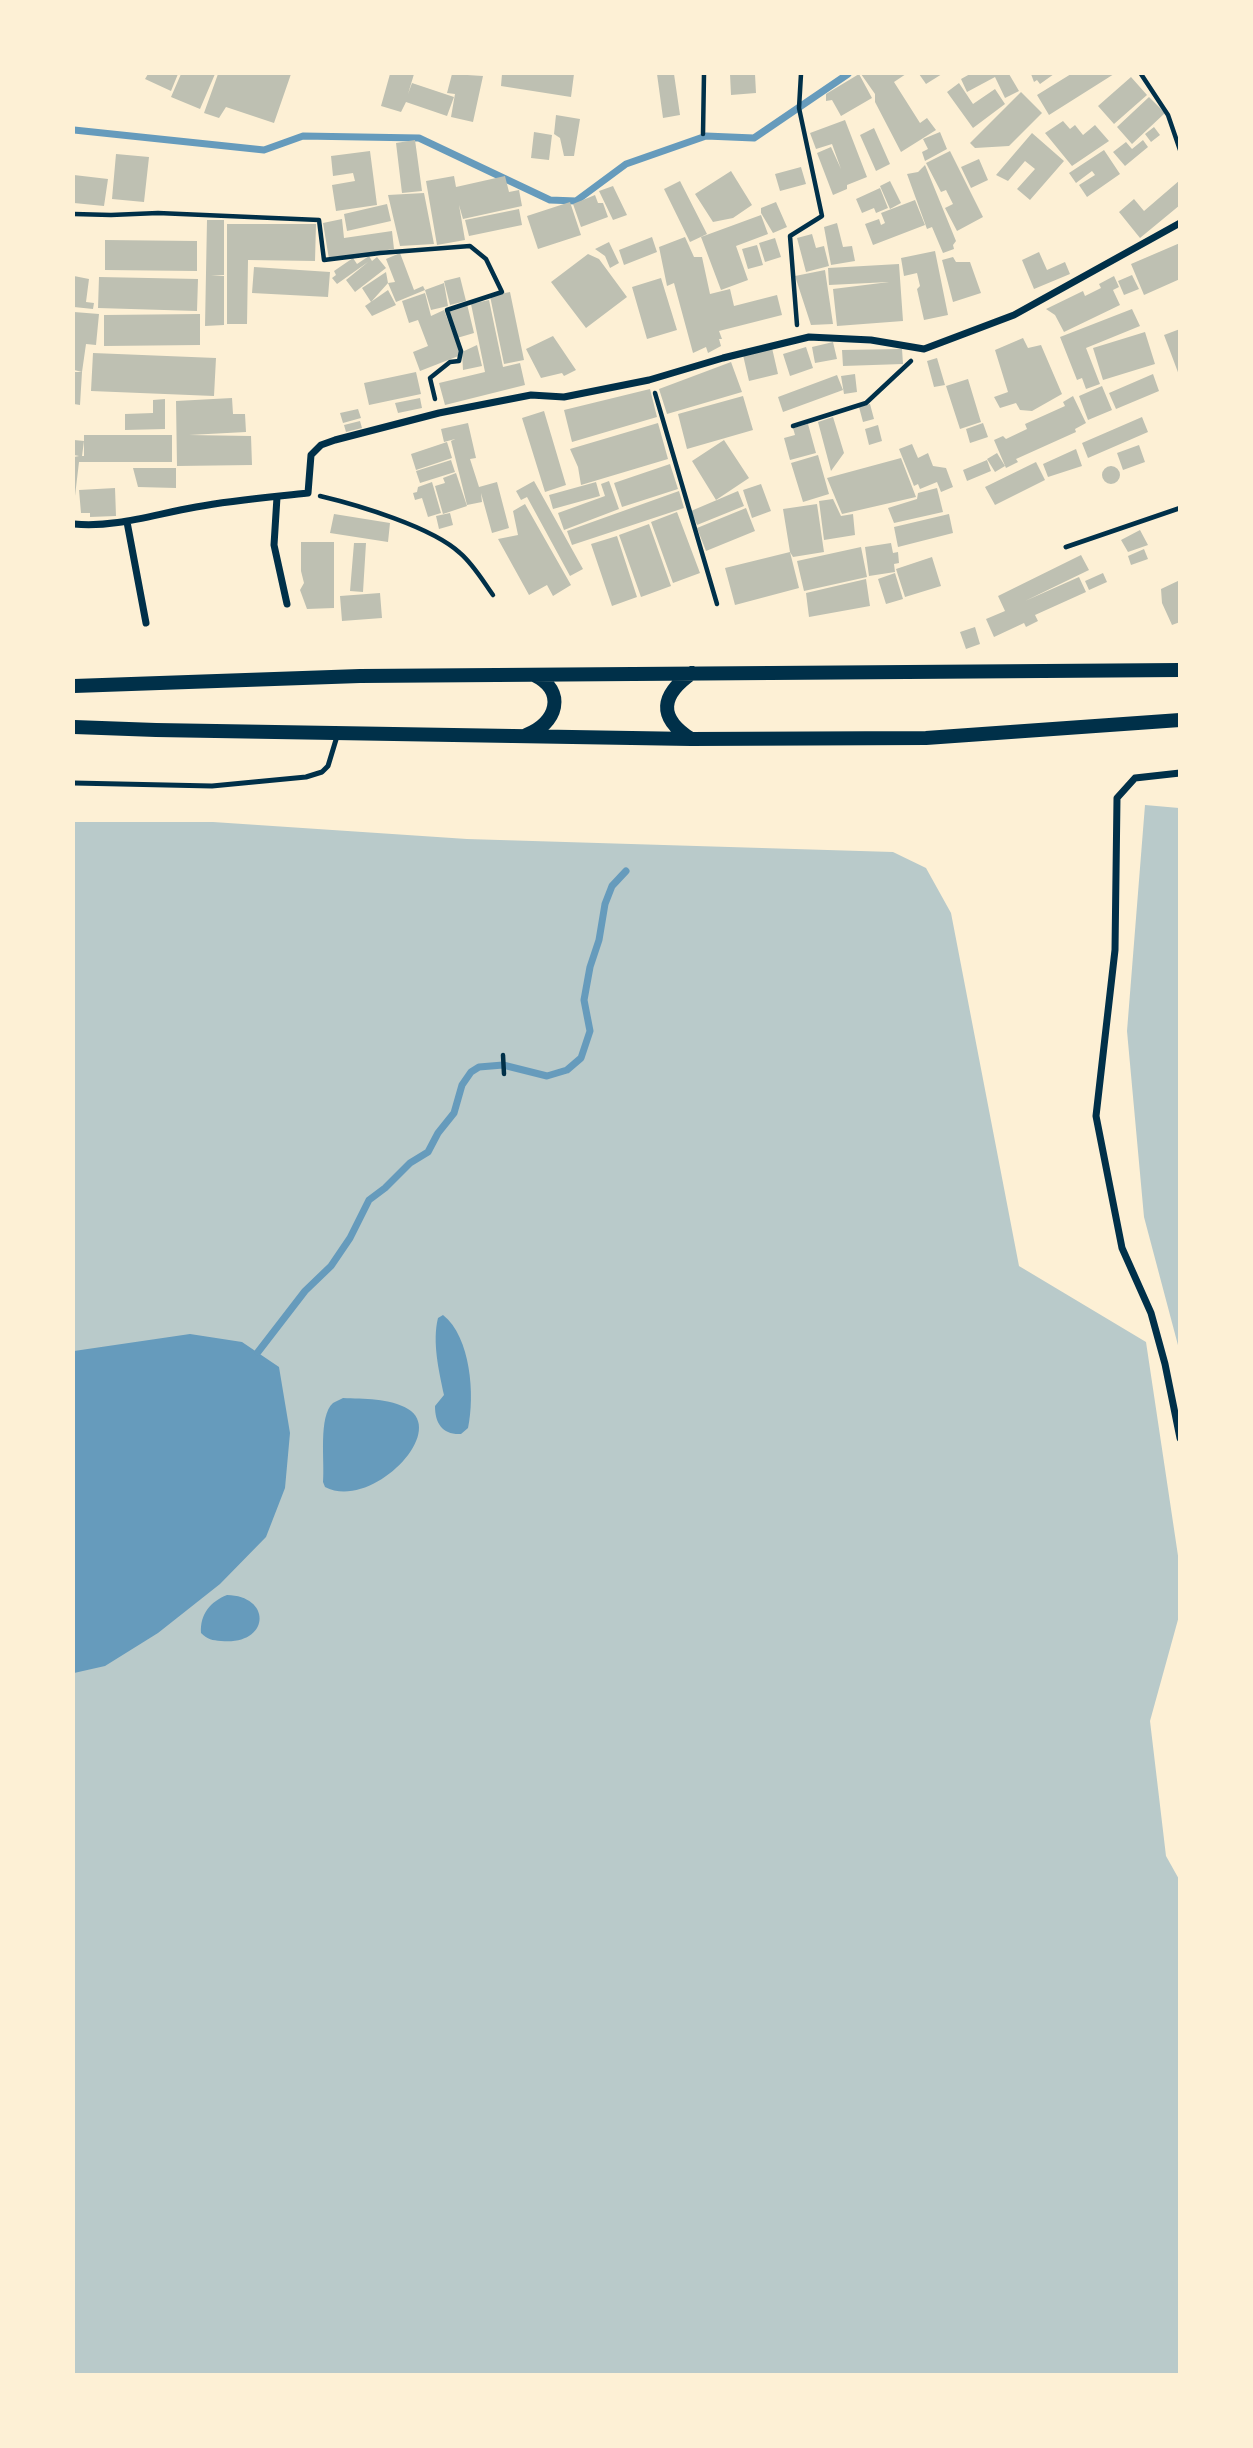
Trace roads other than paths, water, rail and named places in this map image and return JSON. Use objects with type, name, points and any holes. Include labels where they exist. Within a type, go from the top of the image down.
[{"type":"main road","points":[[74,686],[360,676],[1180,670]]},
{"type":"main road","points":[[691,739],[671,724],[667,706],[674,687],[692,673]]},
{"type":"main road","points":[[523,737],[539,731],[547,724],[554,703],[554,691],[547,681],[533,674]]},
{"type":"main road","points":[[74,727],[523,737],[926,738],[1180,720]]},
{"type":"street","points":[[74,524],[127,522],[197,507],[309,493],[312,454],[321,445],[335,440],[531,395],[564,397],[649,380],[809,337],[871,340],[924,349],[1014,315],[1180,223]]},
{"type":"street","points":[[277,497],[274,545],[287,604]]},
{"type":"street","points":[[127,522],[146,623]]},
{"type":"street","points":[[1180,773],[1135,778],[1117,798],[1115,950],[1096,1116],[1122,1248],[1151,1313],[1165,1364],[1180,1438]]},
{"type":"lane","points":[[1066,547],[1180,508]]},
{"type":"lane","points":[[74,783],[212,786],[306,777],[322,772],[328,766],[338,733]]},
{"type":"water","points":[[443,1315],[460,1337],[469,1368],[470,1415],[468,1428],[461,1434],[449,1433],[441,1427],[435,1412],[435,1406],[444,1395],[436,1337],[438,1318]]},
{"type":"water","points":[[190,1334],[242,1342],[279,1367],[290,1433],[285,1488],[266,1537],[220,1584],[158,1633],[105,1666],[74,1673],[74,1351]]},
{"type":"water","points":[[343,1398],[401,1405],[418,1420],[418,1435],[411,1451],[382,1479],[363,1488],[343,1492],[325,1487],[323,1482],[323,1440],[328,1409]]},
{"type":"water","points":[[227,1595],[242,1597],[252,1603],[260,1620],[257,1629],[249,1636],[237,1640],[210,1639],[201,1633],[204,1614],[211,1605]]},
{"type":"waterway","points":[[74,130],[264,150],[303,136],[419,138],[550,200],[576,201],[626,164],[706,136],[754,138],[848,74]]},
{"type":"waterway","points":[[258,1352],[305,1291],[331,1266],[350,1238],[369,1200],[410,1163],[428,1152],[438,1133],[454,1113],[462,1085],[471,1072],[479,1067],[503,1065],[547,1076],[567,1070],[581,1058],[590,1031],[584,1000],[605,904],[612,886],[626,871]]}]
